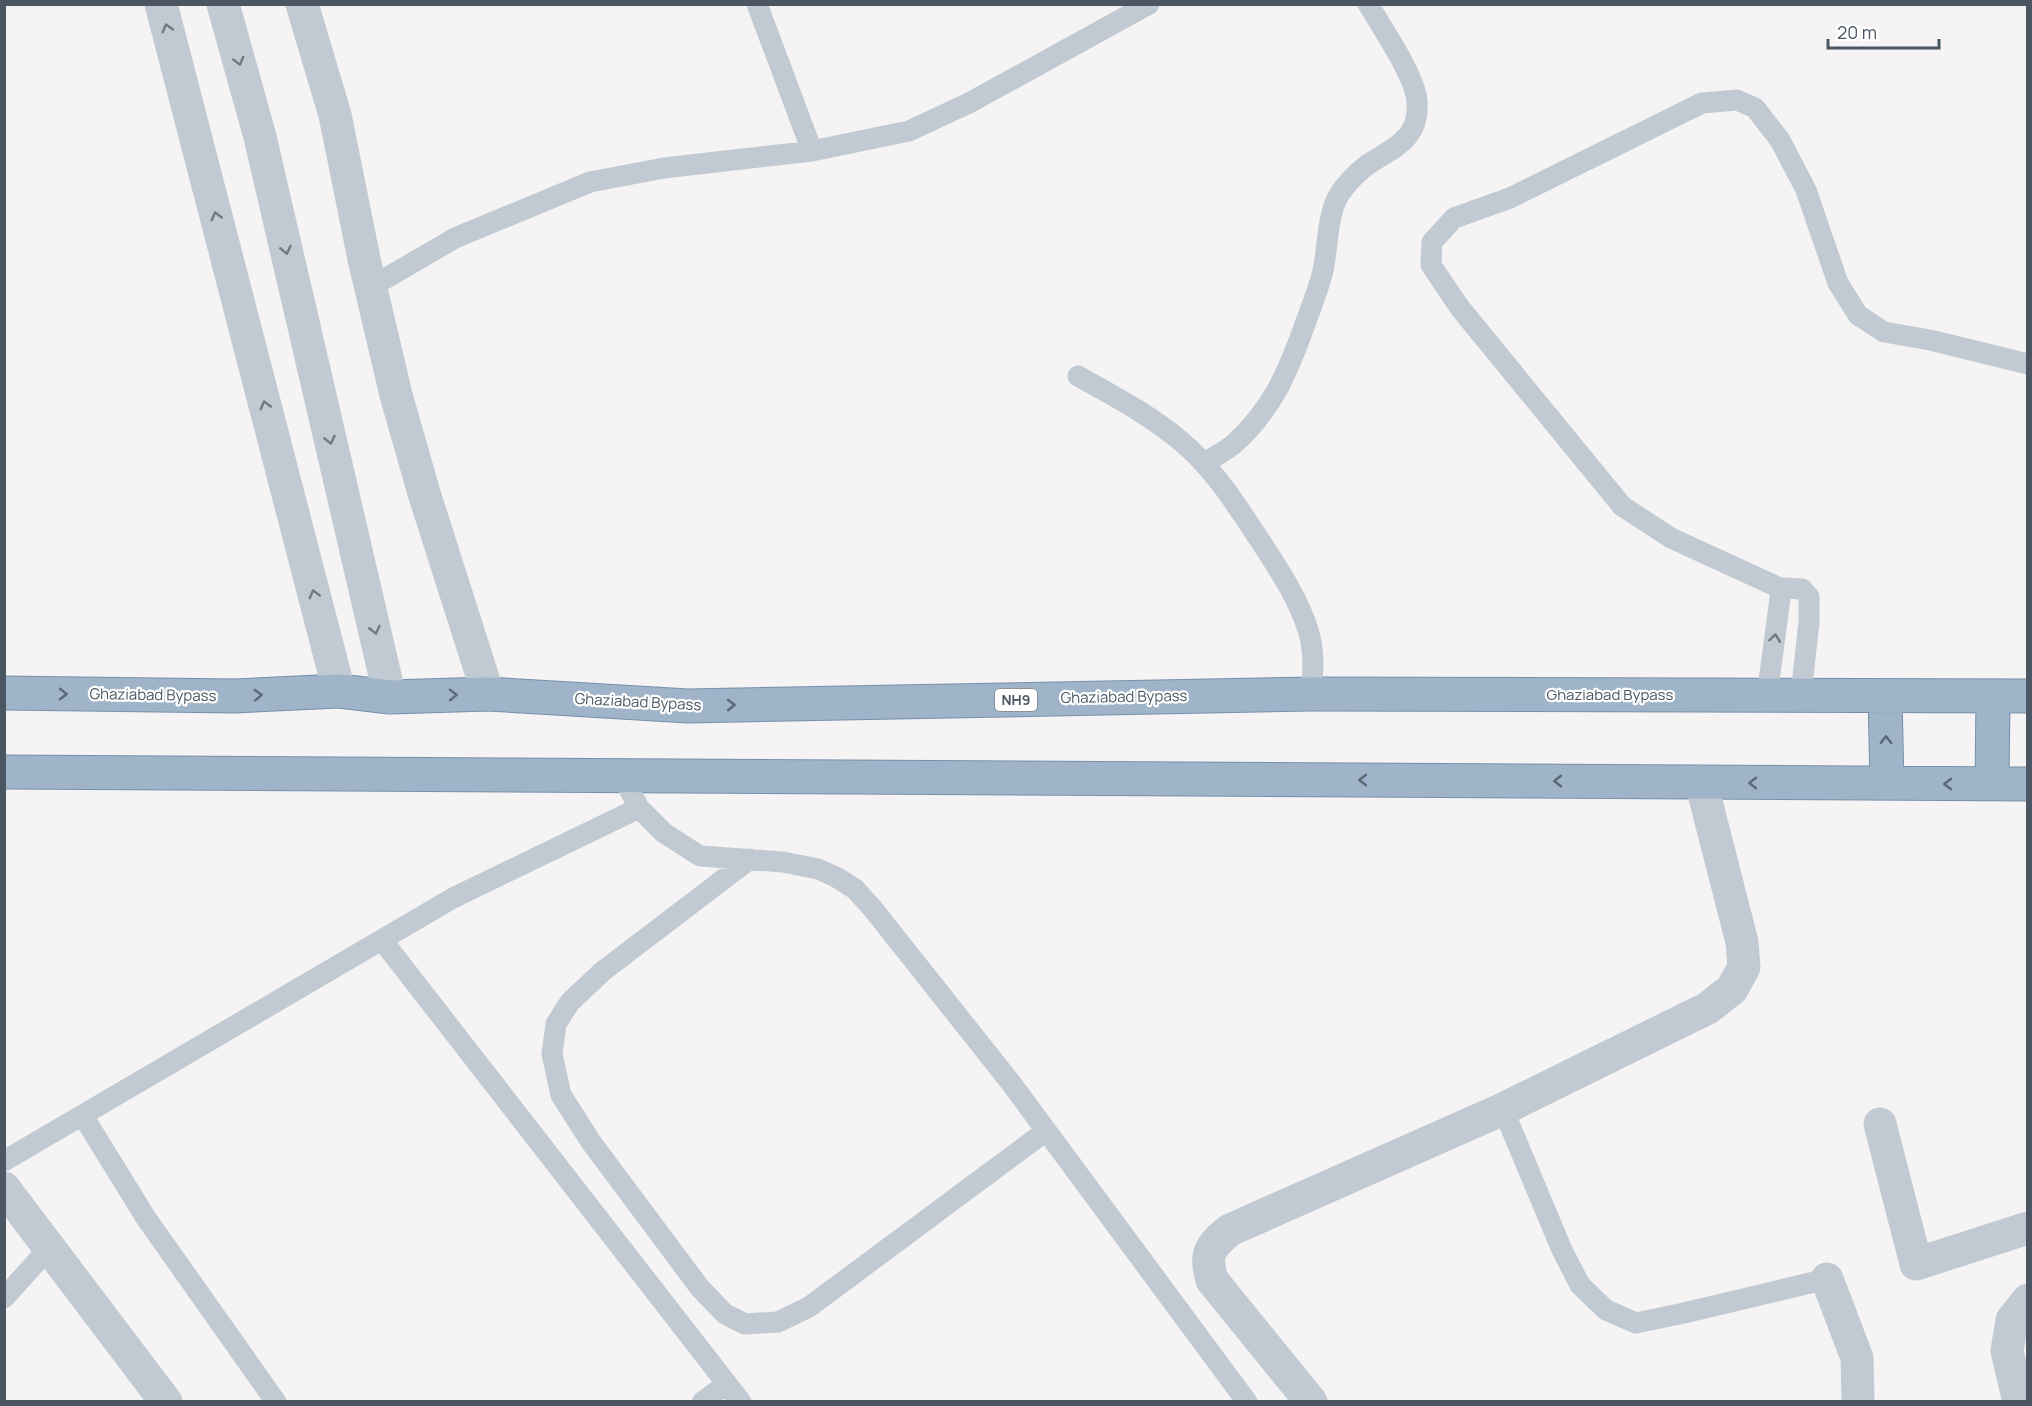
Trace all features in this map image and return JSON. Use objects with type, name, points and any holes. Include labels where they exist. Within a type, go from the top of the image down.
[{"type":"highway","name":"Ghaziabad Bypass","points":[[4,693],[235,696],[339,691],[390,697],[488,694],[688,706],[1311,694],[2028,696]]},
{"type":"highway","points":[[1885,696],[1887,783]]},
{"type":"highway","points":[[1992,784],[1993,696]]},
{"type":"highway","points":[[4,772],[2028,784]]},
{"type":"street","points":[[161,4],[339,691]]},
{"type":"street","points":[[223,4],[260,137],[390,697]]},
{"type":"street","points":[[302,4],[335,115],[396,395],[488,694]]},
{"type":"street","points":[[1311,1401],[1212,1280],[1209,1255],[1214,1243],[1230,1230],[1503,1109],[1708,1008],[1732,989],[1744,967],[1742,942],[1701,782]]},
{"type":"street","points":[[1880,1124],[1916,1264],[2028,1228]]},
{"type":"street","points":[[4,1188],[166,1401]]},
{"type":"street","points":[[1827,1279],[1857,1358],[1858,1401]]},
{"type":"street","points":[[2019,1401],[2007,1351],[2012,1320],[2028,1300]]},
{"type":"lane","points":[[757,4],[812,151]]},
{"type":"lane","points":[[371,287],[455,238],[590,182],[664,168],[812,151],[909,131],[969,103],[1149,4]]},
{"type":"lane","points":[[1204,463],[1233,444],[1263,415],[1277,393],[1290,366],[1322,275],[1335,203],[1345,187],[1366,166],[1387,155],[1406,140],[1415,122],[1417,102],[1412,80],[1368,4]]},
{"type":"lane","points":[[1801,694],[1809,622],[1809,597],[1802,589],[1782,589],[1704,555],[1671,538],[1622,506],[1460,308],[1431,265],[1432,242],[1454,218],[1510,198],[1702,103],[1737,100],[1755,108],[1780,140],[1806,190],[1838,283],[1858,315],[1884,332],[1930,340],[2028,364]]},
{"type":"lane","points":[[1078,376],[1153,419],[1204,463],[1232,497],[1296,600],[1309,632],[1313,664],[1311,694]]},
{"type":"lane","points":[[1767,696],[1782,589]]},
{"type":"lane","points":[[622,775],[639,808],[664,833],[700,856],[783,862],[818,869],[855,889],[1046,1131],[1248,1401]]},
{"type":"lane","points":[[4,1161],[453,898],[639,808]]},
{"type":"lane","points":[[750,859],[603,971],[570,1002],[556,1024],[552,1054],[561,1095],[591,1142],[700,1288],[725,1314],[745,1324],[778,1322],[809,1307],[1046,1131]]},
{"type":"lane","points":[[382,940],[741,1401]]},
{"type":"lane","points":[[1503,1109],[1562,1250],[1580,1285],[1606,1310],[1636,1323],[1827,1279]]},
{"type":"lane","points":[[82,1116],[146,1218],[276,1401]]},
{"type":"lane","points":[[4,1298],[50,1247]]},
{"type":"lane","points":[[702,1401],[727,1384]]}]
